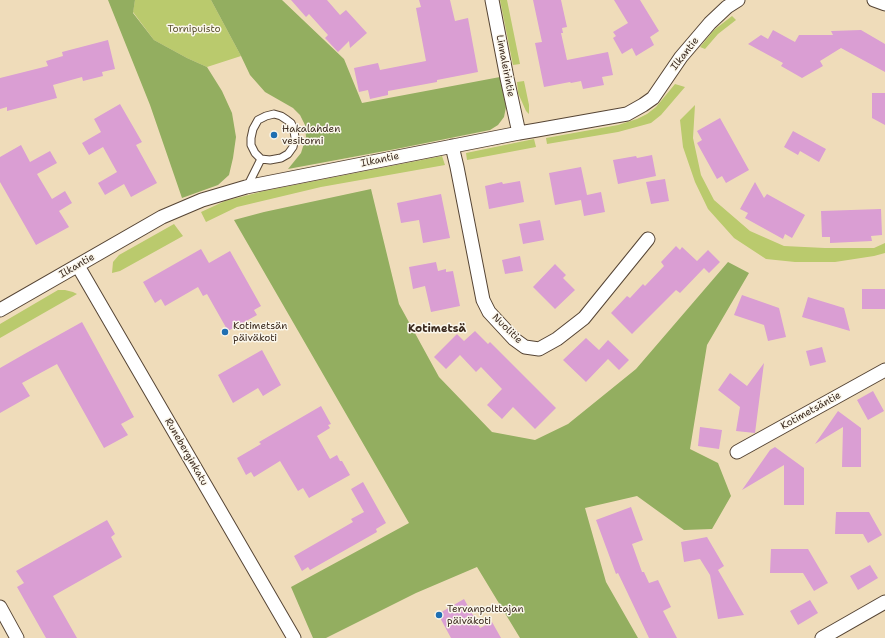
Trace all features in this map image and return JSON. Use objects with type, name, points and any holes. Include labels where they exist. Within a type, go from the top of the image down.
[{"type":"street","name":"Linnaleirintie","points":[[492,0],[519,133]]},
{"type":"street","name":"Ilkantie","points":[[0,310],[162,217],[202,200],[246,187],[519,133],[627,114],[653,98],[681,57],[710,23],[727,7],[738,0]]},
{"type":"street","points":[[874,0],[885,4]]},
{"type":"street","name":"Nuolitie","points":[[452,146],[483,300],[489,312],[514,339],[525,347],[539,349],[557,339],[584,318],[648,239]]},
{"type":"street","name":"Runeberginkatu","points":[[78,266],[294,638]]},
{"type":"street","name":"Kotimetsäntie","points":[[737,452],[885,370]]},
{"type":"street","points":[[822,638],[841,633],[885,602]]},
{"type":"street","points":[[0,607],[17,638]]},
{"type":"lane","points":[[274,114],[281,116],[291,124],[294,130],[295,138],[293,147],[288,154],[281,158],[270,160],[261,159],[255,153],[252,145],[251,138],[253,129],[258,120],[266,116],[274,114]]},
{"type":"lane","points":[[246,187],[261,159]]},
{"type":"green space","points":[[108,0],[135,0],[133,13],[154,40],[207,67],[222,91],[232,113],[236,137],[229,175],[218,185],[182,198],[150,105]]},
{"type":"green space","name":"Tornipuisto","points":[[135,0],[211,0],[241,56],[207,67],[187,58],[154,40],[133,12]]},
{"type":"green space","points":[[211,0],[282,0],[344,59],[362,103],[500,77],[506,107],[504,117],[498,125],[490,130],[288,169],[301,153],[306,137],[305,125],[300,115],[293,108],[265,92],[250,75]]},
{"type":"green space","points":[[500,0],[507,0],[520,64],[513,65]]},
{"type":"green space","points":[[732,16],[736,20],[718,34],[705,49],[700,47],[714,30]]},
{"type":"green space","points":[[524,81],[529,105],[529,114],[526,111],[518,93],[517,82]]},
{"type":"green space","points":[[675,84],[685,87],[661,115],[651,123],[618,132],[547,144],[546,138],[618,125],[637,119],[656,107]]},
{"type":"green space","points":[[695,105],[693,138],[701,175],[714,200],[750,231],[784,246],[874,248],[885,243],[885,253],[835,262],[795,262],[766,259],[734,238],[708,209],[695,182],[683,147],[680,120]]},
{"type":"green space","points":[[534,139],[536,147],[467,160],[466,153]]},
{"type":"green space","points":[[442,156],[445,165],[321,187],[237,207],[206,222],[201,212],[225,201],[264,191]]},
{"type":"green space","points":[[371,189],[399,304],[439,377],[492,432],[535,440],[568,424],[636,369],[728,262],[749,273],[707,345],[690,449],[718,463],[731,496],[712,529],[684,530],[637,496],[585,508],[606,582],[638,638],[520,638],[477,567],[416,593],[326,638],[313,638],[291,587],[409,523],[234,220]]},
{"type":"green space","points":[[174,224],[183,236],[120,271],[112,273],[113,262],[119,255]]},
{"type":"green space","points":[[58,290],[65,290],[77,294],[0,338],[0,324]]},
{"type":"building","points":[[291,0],[327,0],[340,15],[346,10],[367,33],[350,48],[349,41],[338,52],[325,38],[328,35],[309,14],[306,17]]},
{"type":"building","points":[[419,0],[450,0],[455,21],[468,18],[478,72],[437,80],[437,82],[388,91],[388,95],[370,99],[368,90],[359,92],[354,68],[378,63],[380,70],[426,61],[416,8],[421,7]]},
{"type":"building","points":[[533,0],[561,0],[567,27],[562,28],[563,33],[561,33],[567,60],[608,52],[613,75],[602,77],[604,85],[583,89],[581,81],[544,87],[535,43],[542,42]]},
{"type":"building","points":[[614,0],[640,0],[659,31],[650,37],[654,45],[636,56],[632,48],[622,54],[613,38],[616,36],[613,32],[628,23]]},
{"type":"building","points":[[773,30],[795,42],[799,35],[833,35],[831,31],[861,30],[885,44],[885,72],[841,48],[820,61],[823,66],[802,78],[781,66],[783,63],[748,44],[761,35],[768,39]]},
{"type":"building","points":[[108,40],[115,69],[102,72],[103,76],[83,81],[82,77],[53,85],[57,98],[7,111],[7,107],[0,109],[0,78],[48,66],[46,61],[63,56],[62,52]]},
{"type":"building","points":[[872,93],[885,93],[885,125],[872,118]]},
{"type":"building","points":[[120,104],[142,142],[136,145],[157,183],[131,197],[124,184],[105,195],[98,183],[117,172],[103,147],[89,155],[82,143],[101,132],[94,119]]},
{"type":"building","points":[[720,118],[749,170],[726,183],[722,176],[717,179],[697,143],[702,140],[697,131]]},
{"type":"building","points":[[793,131],[826,149],[819,162],[800,151],[798,155],[784,147]]},
{"type":"building","points":[[21,145],[30,162],[50,151],[57,163],[37,174],[52,199],[65,191],[72,203],[59,211],[69,227],[36,245],[0,182],[0,157]]},
{"type":"building","points":[[652,155],[656,176],[618,184],[613,160]]},
{"type":"building","points":[[581,167],[587,195],[601,192],[605,212],[584,216],[581,200],[555,205],[549,173]]},
{"type":"building","points":[[665,179],[669,201],[651,204],[646,182]]},
{"type":"building","points":[[520,181],[524,202],[489,209],[485,186],[502,182],[503,184]]},
{"type":"building","points":[[755,182],[764,198],[767,194],[805,215],[792,238],[785,234],[783,239],[745,218],[748,213],[740,209]]},
{"type":"building","points":[[441,194],[450,238],[423,243],[419,220],[401,223],[397,203]]},
{"type":"building","points":[[881,209],[882,235],[871,236],[872,241],[830,243],[830,237],[822,237],[821,211]]},
{"type":"building","points":[[540,220],[544,240],[523,244],[519,224]]},
{"type":"building","points":[[676,246],[680,250],[682,247],[697,261],[708,250],[720,262],[709,273],[704,268],[680,293],[676,290],[632,334],[611,313],[627,296],[630,298],[643,284],[645,286],[664,266],[661,262]]},
{"type":"building","points":[[201,249],[209,263],[230,251],[261,306],[254,310],[257,315],[228,331],[207,294],[203,296],[198,287],[165,306],[161,299],[155,303],[143,282]]},
{"type":"building","points":[[520,256],[523,271],[505,274],[502,260]]},
{"type":"building","points":[[436,262],[438,271],[446,269],[446,272],[453,271],[460,306],[431,312],[425,286],[413,289],[409,267]]},
{"type":"building","points":[[555,264],[566,275],[563,278],[575,290],[555,309],[533,287]]},
{"type":"building","points":[[862,289],[885,289],[885,309],[862,309]]},
{"type":"building","points":[[742,295],[779,308],[786,337],[768,341],[764,325],[734,315]]},
{"type":"building","points":[[808,297],[844,308],[850,331],[802,317]]},
{"type":"building","points":[[82,322],[134,417],[121,424],[128,435],[104,448],[57,364],[22,383],[30,396],[0,413],[0,368]]},
{"type":"building","points":[[475,331],[488,344],[490,342],[556,408],[535,429],[513,407],[502,419],[487,405],[502,389],[481,367],[476,372],[460,355],[446,369],[434,357],[457,334],[464,341]]},
{"type":"building","points":[[586,338],[599,350],[608,340],[629,360],[619,370],[608,359],[586,382],[563,360]]},
{"type":"building","points":[[822,347],[826,362],[810,366],[806,351]]},
{"type":"building","points":[[262,350],[281,385],[263,396],[258,388],[233,403],[218,375]]},
{"type":"building","points":[[764,363],[755,433],[736,431],[740,407],[718,390],[730,373],[747,386]]},
{"type":"building","points":[[873,391],[884,411],[868,420],[857,400]]},
{"type":"building","points":[[321,406],[331,424],[328,425],[330,428],[317,436],[330,459],[337,455],[350,475],[309,498],[303,488],[298,491],[280,461],[254,477],[251,472],[246,475],[237,458],[261,444],[259,442]]},
{"type":"building","points":[[838,411],[861,428],[861,467],[842,467],[843,427],[815,444]]},
{"type":"building","points":[[700,427],[722,430],[719,449],[698,446]]},
{"type":"building","points":[[775,447],[804,468],[804,505],[784,505],[784,465],[742,490],[770,450]]},
{"type":"building","points":[[363,482],[386,523],[376,529],[377,532],[310,570],[308,567],[302,571],[294,556],[353,522],[351,519],[364,512],[351,489]]},
{"type":"building","points":[[631,507],[643,540],[632,544],[642,572],[644,572],[649,583],[658,580],[671,607],[663,611],[677,638],[649,638],[618,573],[616,574],[596,520]]},
{"type":"building","points":[[836,512],[869,512],[882,535],[868,543],[863,534],[835,534]]},
{"type":"building","points":[[107,520],[115,534],[111,537],[122,557],[53,596],[77,638],[46,638],[17,587],[24,583],[16,571]]},
{"type":"building","points":[[707,537],[724,566],[718,570],[744,615],[718,619],[710,575],[700,559],[684,562],[681,542]]},
{"type":"building","points":[[771,549],[808,549],[828,583],[814,591],[803,573],[770,573]]},
{"type":"building","points":[[870,565],[878,578],[858,590],[850,576]]},
{"type":"building","points":[[464,599],[480,628],[492,622],[501,638],[451,638],[438,614]]},
{"type":"building","points":[[810,600],[818,613],[798,625],[790,611]]},
{"type":"place","name":"Hakalahden vesitorni","points":[[274,135]]},
{"type":"place","name":"Kotimetsän päiväkoti","points":[[225,332]]},
{"type":"place","name":"Tervanpolttajan päiväkoti","points":[[439,615]]},
{"type":"district","name":"Kotimetsä","points":[[437,329]]}]
